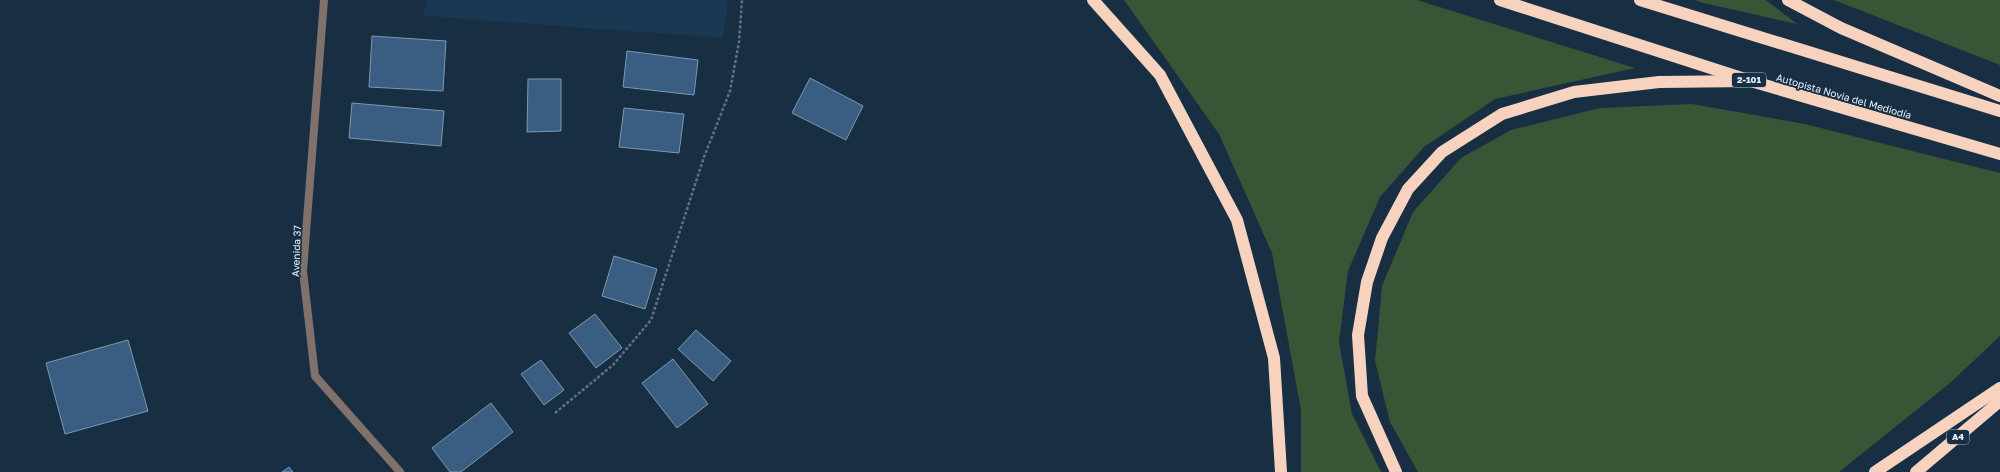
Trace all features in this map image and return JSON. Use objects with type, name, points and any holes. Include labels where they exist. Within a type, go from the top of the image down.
[{"type":"highway","points":[[1093,0],[1160,75],[1237,220],[1274,358],[1281,472]]},
{"type":"highway","name":"Autopista Novia del Mediodía","points":[[1500,0],[1751,80],[2000,154]]},
{"type":"highway","points":[[1640,0],[2000,111]]},
{"type":"highway","points":[[1788,0],[1841,28],[2000,96]]},
{"type":"highway","points":[[1396,472],[1362,396],[1358,335],[1367,282],[1382,238],[1408,189],[1422,173],[1442,152],[1502,114],[1574,92],[1659,82],[1751,80]]},
{"type":"highway","points":[[1875,472],[2000,388]]},
{"type":"highway","name":"A4","points":[[1916,472],[2000,401]]},
{"type":"street","name":"Avenida 37","points":[[324,0],[303,271],[315,376],[400,472]]},
{"type":"path","points":[[555,413],[613,365],[651,320],[704,157],[730,91],[739,42],[742,0]]},
{"type":"shaded area","points":[[427,0],[728,0],[723,38],[423,16]]},
{"type":"green space","points":[[1124,0],[1417,0],[1635,68],[1495,99],[1424,147],[1380,197],[1348,271],[1339,342],[1352,414],[1381,472],[1301,472],[1301,410],[1272,253],[1219,134]]},
{"type":"green space","points":[[1695,0],[1766,0],[1797,24],[1704,3]]},
{"type":"green space","points":[[1834,0],[2000,0],[2000,65]]},
{"type":"green space","points":[[1692,104],[1805,124],[2000,173],[2000,336],[1950,383],[1839,472],[1418,472],[1390,422],[1375,361],[1382,286],[1413,212],[1461,158],[1511,130],[1600,108]]},
{"type":"building","points":[[372,36],[446,41],[443,91],[369,87]]},
{"type":"building","points":[[627,51],[698,60],[694,95],[623,87]]},
{"type":"building","points":[[810,78],[863,106],[846,140],[792,113]]},
{"type":"building","points":[[528,79],[561,79],[561,131],[527,132]]},
{"type":"building","points":[[352,103],[444,111],[441,146],[349,138]]},
{"type":"building","points":[[624,108],[684,114],[679,153],[619,147]]},
{"type":"building","points":[[614,256],[657,269],[645,309],[602,296]]},
{"type":"building","points":[[595,314],[622,348],[596,368],[569,333]]},
{"type":"building","points":[[696,330],[731,361],[713,381],[678,349]]},
{"type":"building","points":[[128,340],[148,411],[65,434],[46,363]]},
{"type":"building","points":[[673,359],[708,404],[677,428],[642,383]]},
{"type":"building","points":[[541,360],[564,390],[544,405],[521,374]]},
{"type":"building","points":[[491,403],[513,432],[461,472],[450,472],[432,448]]},
{"type":"building","points":[[289,467],[293,472],[282,472]]}]
